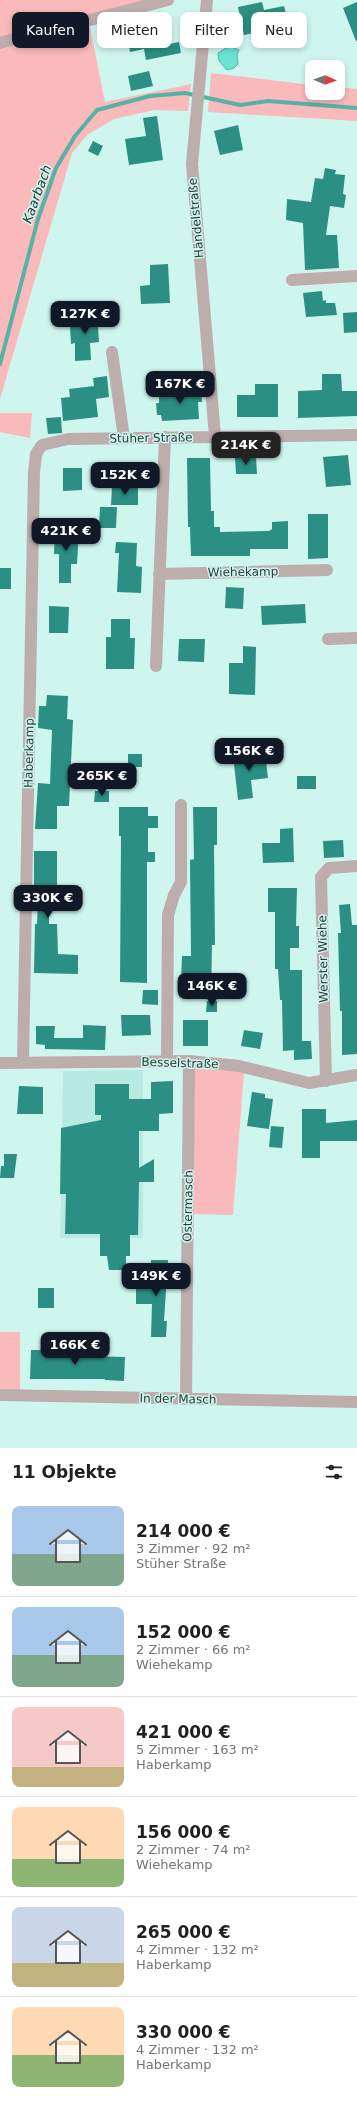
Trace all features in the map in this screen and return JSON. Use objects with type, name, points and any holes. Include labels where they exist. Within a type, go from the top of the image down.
[{"type":"street","points":[[0,43],[168,0]]},
{"type":"street","name":"Händelstraße","points":[[207,0],[201,80],[192,164],[215,436]]},
{"type":"street","points":[[292,280],[357,276]]},
{"type":"street","points":[[112,352],[124,438]]},
{"type":"street","name":"Stüher Straße","points":[[42,445],[68,439],[357,435]]},
{"type":"street","points":[[156,666],[165,438]]},
{"type":"street","name":"Haberkamp","points":[[23,1062],[34,473],[36,454],[42,445]]},
{"type":"street","name":"Wiehekamp","points":[[159,574],[327,570]]},
{"type":"street","points":[[328,639],[357,638]]},
{"type":"street","points":[[167,1061],[168,915],[174,895],[181,882],[181,805]]},
{"type":"street","name":"Werster Wiehe","points":[[326,1082],[321,877],[330,868],[357,866]]},
{"type":"street","name":"Besselstraße","points":[[0,1063],[190,1061],[239,1066],[309,1082],[326,1082],[357,1075]]},
{"type":"street","name":"Ostermasch","points":[[186,1399],[190,1061]]},
{"type":"street","name":"In der Masch","points":[[0,1395],[357,1402]]},
{"type":"shaded area","points":[[0,0],[147,0],[89,15],[89,12],[12,12],[12,35],[0,38]]},
{"type":"shaded area","points":[[89,27],[105,102],[191,84],[188,111],[155,110],[114,119],[87,135],[72,153],[0,399],[0,49],[12,46],[12,48],[89,48]]},
{"type":"shaded area","points":[[226,48],[234,48],[239,50],[237,55],[238,64],[234,68],[227,70],[219,61],[218,53]]},
{"type":"shaded area","points":[[211,73],[305,84],[305,100],[345,100],[345,88],[357,89],[357,121],[208,112]]},
{"type":"shaded area","points":[[0,413],[32,413],[30,438],[0,432]]},
{"type":"shaded area","points":[[188,1068],[244,1072],[233,1215],[187,1214]]},
{"type":"shaded area","points":[[143,1070],[143,1238],[60,1238],[63,1071]]},
{"type":"shaded area","points":[[0,1332],[20,1332],[20,1400],[0,1400]]},
{"type":"building","points":[[262,2],[264,10],[284,6],[286,12],[251,12],[251,34],[244,35],[243,12],[239,12],[238,7]]},
{"type":"building","points":[[357,2],[357,41],[356,41],[343,8]]},
{"type":"building","points":[[179,42],[181,53],[146,60],[144,49],[130,52],[129,48],[172,48],[172,43]]},
{"type":"building","points":[[149,71],[153,86],[131,91],[128,76]]},
{"type":"building","points":[[157,116],[163,160],[129,165],[125,139],[146,136],[143,118]]},
{"type":"building","points":[[238,125],[243,150],[220,155],[214,131]]},
{"type":"building","points":[[93,141],[103,146],[98,156],[88,151]]},
{"type":"building","points":[[325,168],[336,170],[335,174],[345,175],[343,194],[346,195],[344,208],[330,206],[326,235],[337,235],[339,268],[305,270],[303,223],[286,220],[287,199],[311,202],[315,178],[323,179]]},
{"type":"building","points":[[168,264],[170,303],[141,304],[140,286],[150,285],[150,265]]},
{"type":"building","points":[[322,291],[323,301],[326,300],[326,303],[335,303],[337,315],[306,317],[303,293]]},
{"type":"building","points":[[97,311],[99,342],[90,343],[91,360],[75,361],[75,343],[71,344],[70,326],[78,326],[77,312]]},
{"type":"building","points":[[357,312],[357,332],[344,333],[343,313]]},
{"type":"building","points":[[322,374],[341,374],[342,391],[357,391],[357,416],[298,418],[298,391],[322,390]]},
{"type":"building","points":[[107,376],[109,397],[96,399],[98,417],[63,421],[61,398],[70,397],[69,389],[94,386],[93,378]]},
{"type":"building","points":[[255,384],[278,384],[278,417],[237,417],[237,395],[255,395]]},
{"type":"building","points":[[201,386],[202,402],[198,402],[199,419],[162,421],[161,415],[157,415],[156,403],[159,403],[159,396],[182,394],[182,388]]},
{"type":"building","points":[[61,417],[62,433],[48,434],[46,418]]},
{"type":"building","points":[[348,455],[351,485],[326,487],[323,457]]},
{"type":"building","points":[[256,457],[257,474],[236,474],[235,458]]},
{"type":"building","points":[[187,458],[210,458],[211,511],[214,511],[214,527],[220,527],[220,532],[269,531],[272,529],[272,522],[288,521],[288,549],[250,549],[250,556],[191,556],[190,527],[188,527]]},
{"type":"building","points":[[63,468],[82,468],[82,490],[63,491]]},
{"type":"building","points":[[112,486],[138,487],[138,505],[111,505]]},
{"type":"building","points":[[100,507],[117,507],[116,528],[99,528]]},
{"type":"building","points":[[308,514],[328,514],[328,558],[308,559]]},
{"type":"building","points":[[55,529],[79,530],[77,564],[71,564],[71,583],[59,583],[59,554],[54,554]]},
{"type":"building","points":[[116,542],[137,543],[136,566],[142,567],[141,593],[117,592],[119,553],[115,553]]},
{"type":"building","points":[[0,568],[11,568],[11,589],[0,589]]},
{"type":"building","points":[[226,587],[244,588],[243,609],[225,608]]},
{"type":"building","points":[[305,604],[306,623],[262,625],[261,606]]},
{"type":"building","points":[[49,606],[69,607],[68,633],[49,633]]},
{"type":"building","points":[[111,619],[130,619],[130,638],[135,638],[134,669],[106,669],[106,637],[111,637]]},
{"type":"building","points":[[179,639],[205,639],[204,662],[178,661]]},
{"type":"building","points":[[243,646],[256,647],[255,695],[229,694],[229,663],[243,663]]},
{"type":"building","points":[[47,695],[68,696],[67,719],[73,720],[69,806],[57,806],[57,829],[35,829],[38,783],[50,784],[52,730],[38,728],[39,706],[46,706]]},
{"type":"building","points":[[265,752],[268,778],[251,780],[253,798],[238,800],[233,755]]},
{"type":"building","points":[[128,754],[142,754],[142,767],[128,767]]},
{"type":"building","points":[[297,776],[316,776],[316,789],[297,789]]},
{"type":"building","points":[[95,791],[109,791],[109,802],[94,802]]},
{"type":"building","points":[[119,807],[148,807],[148,816],[158,816],[158,828],[148,828],[148,852],[155,852],[155,862],[147,862],[147,983],[120,982],[121,836],[119,836]]},
{"type":"building","points":[[193,807],[217,807],[217,845],[214,845],[215,945],[212,945],[211,996],[192,996],[193,981],[181,981],[182,956],[191,956],[190,860],[194,859]]},
{"type":"building","points":[[293,828],[294,862],[263,863],[262,843],[280,843],[280,829]]},
{"type":"building","points":[[343,840],[344,857],[324,858],[323,841]]},
{"type":"building","points":[[34,851],[57,851],[57,899],[49,899],[49,924],[57,924],[58,954],[78,955],[78,974],[34,973],[35,924],[37,924],[38,900],[34,900]]},
{"type":"building","points":[[268,888],[297,888],[296,926],[299,926],[299,948],[290,948],[290,970],[302,970],[302,1041],[311,1041],[312,1059],[294,1060],[294,1050],[283,1051],[282,1000],[280,1000],[278,969],[275,969],[275,912],[268,912]]},
{"type":"building","points":[[350,904],[352,925],[357,925],[357,1054],[342,1055],[342,1011],[340,1011],[338,933],[341,933],[339,905]]},
{"type":"building","points":[[143,990],[158,990],[158,1005],[142,1004]]},
{"type":"building","points":[[207,1001],[217,1001],[217,1012],[206,1012]]},
{"type":"building","points":[[121,1015],[150,1015],[151,1035],[122,1036]]},
{"type":"building","points":[[183,1020],[208,1020],[208,1046],[183,1046]]},
{"type":"building","points":[[83,1025],[106,1026],[105,1050],[45,1049],[45,1045],[36,1044],[36,1026],[55,1026],[54,1038],[83,1038]]},
{"type":"building","points":[[244,1030],[263,1033],[260,1049],[241,1046]]},
{"type":"building","points":[[173,1081],[173,1113],[159,1114],[159,1131],[139,1131],[139,1168],[154,1159],[154,1182],[139,1182],[138,1235],[130,1235],[130,1256],[126,1256],[126,1270],[109,1270],[107,1256],[100,1256],[100,1234],[65,1234],[66,1194],[60,1194],[61,1128],[101,1120],[101,1115],[95,1115],[95,1084],[129,1084],[129,1099],[151,1099],[151,1082]]},
{"type":"building","points":[[19,1086],[43,1087],[43,1114],[17,1114]]},
{"type":"building","points":[[252,1092],[265,1094],[265,1098],[273,1099],[269,1129],[247,1126]]},
{"type":"building","points":[[302,1109],[326,1109],[326,1123],[357,1120],[357,1141],[320,1141],[320,1158],[302,1158]]},
{"type":"building","points":[[271,1126],[284,1127],[282,1148],[269,1147]]},
{"type":"building","points":[[4,1154],[17,1154],[14,1178],[0,1178],[1,1166],[4,1166]]},
{"type":"building","points":[[151,1260],[168,1260],[164,1321],[167,1321],[166,1337],[151,1337],[152,1304],[136,1304],[136,1288],[150,1288]]},
{"type":"building","points":[[38,1288],[54,1288],[54,1308],[38,1308]]},
{"type":"building","points":[[31,1350],[88,1350],[88,1356],[125,1357],[124,1381],[105,1379],[30,1379]]},
{"type":"waterway","name":"Kaarbach","points":[[0,364],[38,219],[56,168],[75,136],[97,110],[150,96],[185,93],[240,105],[268,101],[357,108]]}]
